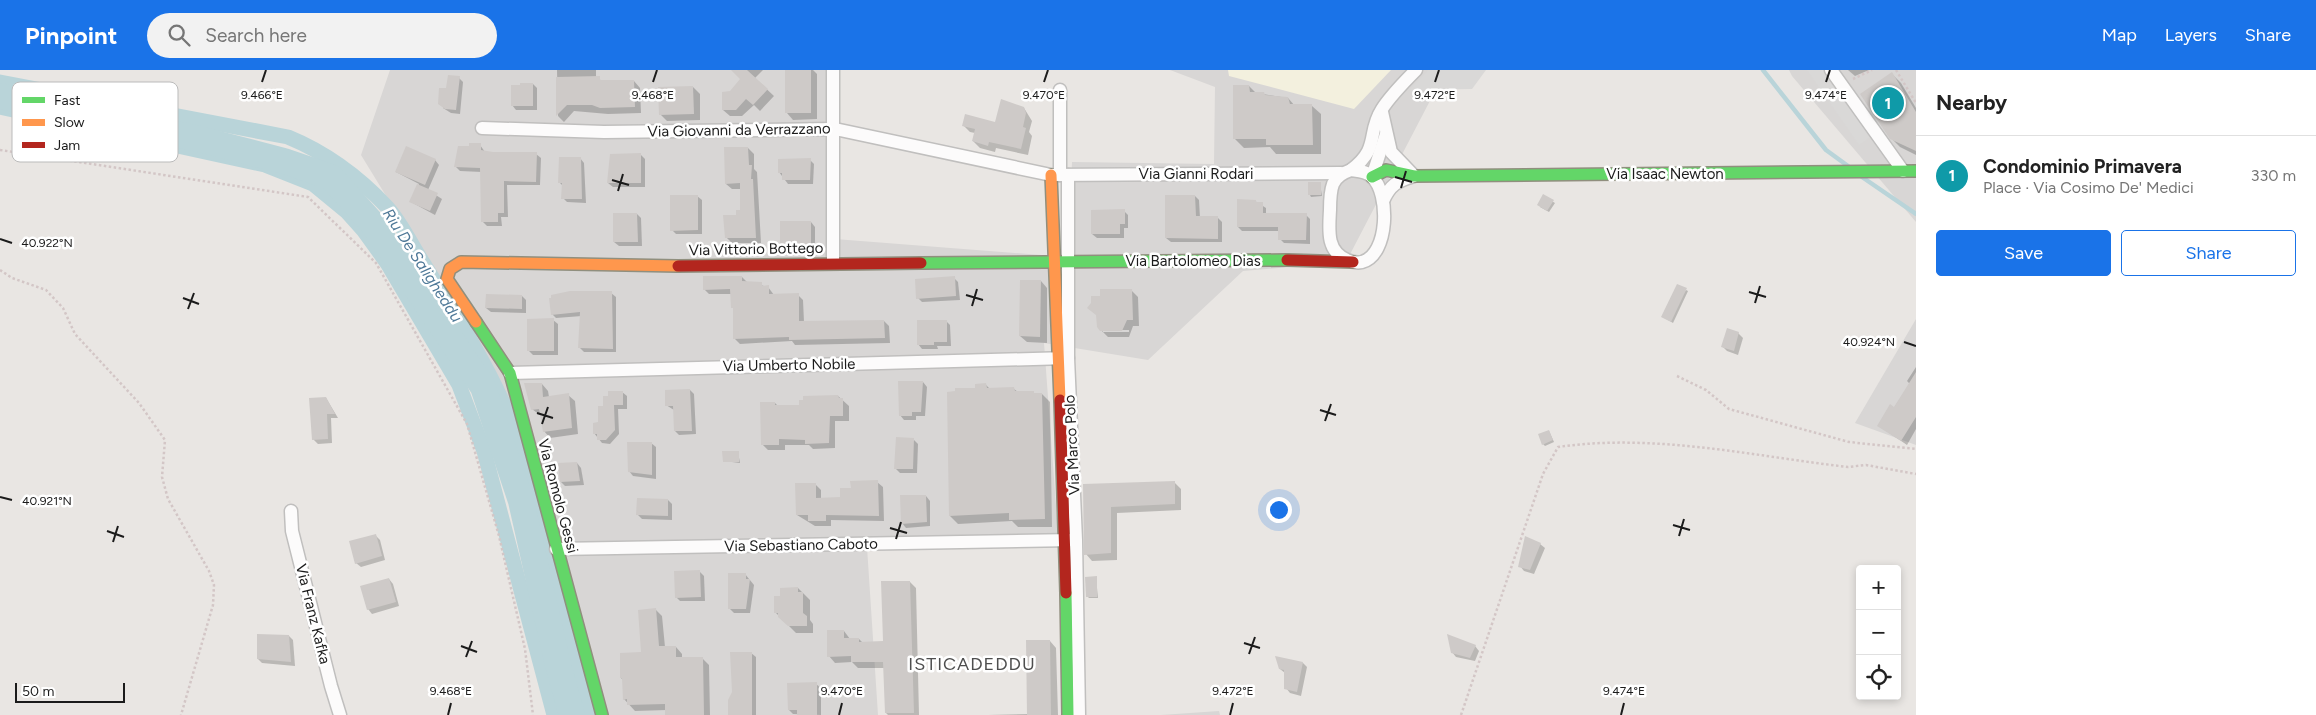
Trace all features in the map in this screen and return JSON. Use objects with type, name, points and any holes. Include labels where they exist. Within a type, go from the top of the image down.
[{"type":"street","points":[[833,70],[835,129],[833,263]]},
{"type":"street","points":[[1346,172],[1362,171],[1372,177],[1380,189],[1383,201],[1380,244],[1374,255],[1363,262],[1353,262],[1335,252],[1330,244],[1333,184],[1346,172],[1364,160],[1369,152],[1381,110],[1416,70]]},
{"type":"street","points":[[1831,70],[1910,171]]},
{"type":"street","name":"Via Marco Polo","points":[[1060,90],[1060,175],[1054,262],[1062,358],[1079,715]]},
{"type":"street","points":[[1381,110],[1391,152],[1414,176]]},
{"type":"street","name":"Via Giovanni da Verrazzano","points":[[482,128],[604,132],[835,129],[1060,175]]},
{"type":"street","points":[[1372,177],[1387,133]]},
{"type":"street","name":"Via Isaac Newton","points":[[1372,177],[1386,170],[1414,176],[1910,171]]},
{"type":"street","name":"Via Gianni Rodari","points":[[1060,175],[1346,172]]},
{"type":"street","name":"Via Marco Polo","points":[[1060,175],[1068,262],[1062,358]]},
{"type":"street","name":"Via Isaac Newton","points":[[1383,201],[1389,187],[1399,180],[1414,176]]},
{"type":"street","points":[[1317,260],[1330,244]]},
{"type":"street","name":"Via Bartolomeo Dias","points":[[1068,262],[1317,260],[1353,262]]},
{"type":"street","name":"Via Vittorio Bottego","points":[[448,271],[454,264],[465,261],[629,266],[1068,262]]},
{"type":"street","name":"Via Romolo Gessi","points":[[448,271],[447,279],[510,373],[602,715]]},
{"type":"street","name":"Via Umberto Nobile","points":[[510,373],[1062,358]]},
{"type":"street","name":"Via Franz Kafka","points":[[291,511],[292,531],[340,715]]},
{"type":"street","name":"Via Marco Polo","points":[[1068,715],[1070,540]]},
{"type":"street","name":"Via Sebastiano Caboto","points":[[556,549],[1070,540]]},
{"type":"path","points":[[1841,84],[1872,70]]},
{"type":"path","points":[[1896,70],[1916,102]]},
{"type":"path","points":[[79,162],[308,197],[376,263],[467,424],[499,536],[525,649],[533,715]]},
{"type":"path","points":[[0,270],[12,278],[46,290],[63,308],[75,334],[139,403],[165,440],[162,477],[168,499],[210,571],[214,585],[213,605],[181,715]]},
{"type":"path","points":[[1677,376],[1706,390],[1729,410],[1849,442],[1916,449]]},
{"type":"path","points":[[1461,715],[1543,474],[1558,447],[1593,442],[1664,443],[1829,465],[1866,466],[1916,474]]},
{"type":"shaded area","points":[[390,70],[838,70],[835,239],[1068,257],[1072,162],[1214,164],[1215,87],[1170,70],[1446,70],[1346,262],[1243,271],[1148,360],[1044,343],[1059,546],[867,547],[878,715],[587,715],[486,359],[361,155]]},
{"type":"shaded area","points":[[1228,70],[1391,70],[1354,109],[1229,76]]},
{"type":"shaded area","points":[[1428,70],[1486,70],[1472,89],[1409,90]]},
{"type":"shaded area","points":[[1789,70],[1916,70],[1916,222],[1792,76]]},
{"type":"shaded area","points":[[1807,70],[1831,70],[1876,133],[1859,145]]},
{"type":"shaded area","points":[[1916,319],[1916,445],[1855,423]]},
{"type":"shaded area","points":[[1219,711],[1220,715],[1161,715]]},
{"type":"building","points":[[731,70],[747,70],[768,89],[753,105],[746,99],[736,110],[722,110],[722,92],[730,91],[740,79]]},
{"type":"building","points":[[785,70],[811,70],[811,113],[785,113]]},
{"type":"building","points":[[1892,72],[1916,112],[1916,151],[1890,139],[1860,94]]},
{"type":"building","points":[[448,75],[460,76],[456,110],[445,109],[438,104],[439,88],[446,88]]},
{"type":"building","points":[[600,76],[600,80],[634,80],[635,107],[600,108],[592,105],[567,105],[556,116],[556,77]]},
{"type":"building","points":[[520,83],[533,83],[533,106],[511,106],[511,85],[520,85]]},
{"type":"building","points":[[1233,85],[1249,85],[1250,92],[1264,92],[1265,95],[1288,97],[1290,104],[1312,104],[1313,145],[1266,145],[1266,139],[1233,139]]},
{"type":"building","points":[[693,86],[694,114],[659,115],[658,87]]},
{"type":"building","points":[[1001,99],[1024,107],[1026,113],[1023,127],[1026,128],[1021,149],[989,142],[988,146],[972,141],[975,129],[962,126],[965,114],[995,122]]},
{"type":"building","points":[[469,143],[481,143],[481,150],[493,152],[537,152],[536,182],[504,181],[504,213],[498,213],[498,222],[481,222],[480,168],[454,167],[458,146],[469,146]]},
{"type":"building","points":[[406,146],[436,159],[425,185],[395,172]]},
{"type":"building","points":[[724,147],[748,147],[749,165],[752,165],[751,179],[753,179],[756,238],[725,238],[723,215],[736,215],[736,210],[740,210],[740,183],[725,184]]},
{"type":"building","points":[[641,153],[641,183],[607,183],[610,154]]},
{"type":"building","points":[[559,157],[581,157],[582,199],[561,199],[562,183],[558,183]]},
{"type":"building","points":[[811,158],[810,180],[782,180],[782,173],[778,173],[778,159]]},
{"type":"building","points":[[1308,182],[1321,182],[1321,195],[1308,195]]},
{"type":"building","points":[[417,184],[438,193],[430,211],[409,202]]},
{"type":"building","points":[[1543,194],[1554,200],[1547,211],[1537,205]]},
{"type":"building","points":[[670,195],[698,195],[698,230],[670,231]]},
{"type":"building","points":[[1165,195],[1195,195],[1196,216],[1218,216],[1218,239],[1165,238]]},
{"type":"building","points":[[1237,199],[1263,202],[1263,213],[1307,213],[1306,240],[1278,240],[1278,227],[1237,227]]},
{"type":"building","points":[[1125,209],[1125,224],[1120,224],[1120,234],[1091,234],[1091,210]]},
{"type":"building","points":[[613,213],[637,213],[638,242],[613,242]]},
{"type":"building","points":[[780,221],[811,221],[811,246],[780,247]]},
{"type":"building","points":[[703,276],[742,276],[742,281],[762,282],[762,286],[769,285],[769,294],[799,293],[799,321],[884,320],[885,338],[789,340],[789,337],[733,339],[733,308],[731,308],[730,289],[703,290]]},
{"type":"building","points":[[955,276],[956,296],[916,299],[915,279]]},
{"type":"building","points":[[1020,280],[1041,280],[1040,337],[1019,336]]},
{"type":"building","points":[[1677,284],[1687,288],[1671,322],[1661,317]]},
{"type":"building","points":[[1100,289],[1132,289],[1133,320],[1127,320],[1122,331],[1100,331],[1097,327],[1096,315],[1087,308],[1091,303],[1091,296],[1100,296]]},
{"type":"building","points":[[570,291],[612,291],[613,349],[578,348],[580,312],[551,315],[549,298],[551,298],[551,295]]},
{"type":"building","points":[[486,294],[522,295],[522,309],[485,308]]},
{"type":"building","points":[[554,318],[554,351],[527,351],[527,319]]},
{"type":"building","points":[[917,320],[947,320],[947,342],[934,342],[934,345],[917,345]]},
{"type":"building","points":[[1727,328],[1739,332],[1734,351],[1721,347]]},
{"type":"building","points":[[1916,372],[1916,417],[1901,441],[1877,426],[1890,404],[1894,407]]},
{"type":"building","points":[[898,381],[923,381],[921,412],[912,412],[912,416],[899,416]]},
{"type":"building","points":[[524,383],[542,383],[543,397],[569,393],[572,428],[543,432],[539,409],[531,410]]},
{"type":"building","points":[[986,383],[987,388],[1014,387],[1015,391],[1042,393],[1045,519],[1009,520],[1009,513],[949,516],[947,392],[955,391],[955,388],[975,388],[975,384]]},
{"type":"building","points":[[690,389],[692,431],[674,431],[673,406],[665,406],[665,390]]},
{"type":"building","points":[[608,391],[623,391],[623,405],[614,405],[615,430],[606,440],[597,440],[597,434],[593,434],[593,423],[598,422],[598,406],[603,406],[603,396],[608,396]]},
{"type":"building","points":[[838,395],[839,398],[843,398],[843,416],[830,416],[829,443],[805,444],[805,440],[779,439],[779,445],[761,445],[760,402],[775,402],[775,405],[799,405],[799,400],[803,400],[803,396]]},
{"type":"building","points":[[326,397],[335,414],[327,414],[328,439],[312,440],[309,398]]},
{"type":"building","points":[[1549,430],[1553,440],[1542,445],[1538,434]]},
{"type":"building","points":[[896,437],[914,438],[913,469],[894,469]]},
{"type":"building","points":[[627,442],[652,442],[652,475],[628,472]]},
{"type":"building","points":[[722,451],[739,451],[739,462],[723,462]]},
{"type":"building","points":[[577,462],[580,481],[560,482],[558,463]]},
{"type":"building","points":[[878,480],[879,516],[826,515],[826,521],[808,521],[808,515],[796,515],[795,483],[816,483],[816,498],[840,497],[840,488],[851,488],[850,481]]},
{"type":"building","points":[[1175,481],[1175,504],[1111,507],[1111,553],[1084,555],[1083,484]]},
{"type":"building","points":[[900,495],[926,495],[927,522],[901,524]]},
{"type":"building","points":[[637,498],[668,499],[668,516],[636,515]]},
{"type":"building","points":[[376,534],[382,556],[355,564],[349,541]]},
{"type":"building","points":[[1525,536],[1541,543],[1530,570],[1518,567]]},
{"type":"building","points":[[700,570],[701,597],[675,598],[674,571]]},
{"type":"building","points":[[728,573],[746,573],[746,579],[750,579],[746,609],[728,609]]},
{"type":"building","points":[[1097,576],[1097,597],[1086,597],[1085,577]]},
{"type":"building","points":[[389,578],[396,602],[367,610],[360,586]]},
{"type":"building","points":[[881,581],[910,581],[914,713],[885,713],[883,662],[851,662],[851,656],[827,657],[827,630],[844,630],[844,638],[859,638],[859,642],[883,641]]},
{"type":"building","points":[[798,587],[798,592],[803,592],[803,613],[807,616],[807,626],[788,626],[778,617],[778,613],[774,613],[774,596],[780,596],[780,588]]},
{"type":"building","points":[[656,608],[659,646],[676,646],[676,657],[703,657],[704,715],[665,715],[665,704],[627,705],[627,699],[623,700],[622,678],[620,678],[620,653],[641,652],[638,610]]},
{"type":"building","points":[[257,634],[289,635],[291,662],[257,659]]},
{"type":"building","points":[[1447,634],[1476,645],[1470,658],[1451,653]]},
{"type":"building","points":[[1026,640],[1050,640],[1051,715],[1027,715]]},
{"type":"building","points":[[730,652],[752,652],[752,715],[728,715],[728,700],[732,692]]},
{"type":"building","points":[[1275,656],[1303,662],[1297,692],[1284,689],[1284,670],[1279,669]]},
{"type":"building","points":[[817,682],[817,715],[797,715],[797,710],[788,710],[787,683]]},
{"type":"waterway","points":[[1763,70],[1826,150],[1848,166]]},
{"type":"waterway","name":"Riu De Saligheddu","points":[[0,82],[12,84]]},
{"type":"waterway","name":"Riu De Saligheddu","points":[[0,96],[12,99]]},
{"type":"waterway","name":"Riu De Saligheddu","points":[[0,107],[12,110]]},
{"type":"waterway","name":"Riu De Saligheddu","points":[[178,116],[288,137],[302,143],[329,158],[365,185],[387,207],[401,226],[468,336],[508,414],[590,715]]},
{"type":"waterway","name":"Riu De Saligheddu","points":[[178,134],[284,161],[331,177],[373,224],[483,387],[521,501],[558,665],[572,715]]},
{"type":"waterway","name":"Riu De Saligheddu","points":[[178,146],[265,165],[313,184],[347,212],[364,231],[387,263],[459,385],[484,451],[554,715]]},
{"type":"waterway","points":[[1862,177],[1916,214]]},
{"type":"traffic: fast","points":[[1372,177],[1386,170],[1414,176],[1916,171]]},
{"type":"traffic: fast","points":[[921,263],[1287,260]]},
{"type":"traffic: fast","points":[[476,322],[510,373],[602,715]]},
{"type":"traffic: fast","points":[[1066,593],[1068,715]]},
{"type":"traffic: slow","points":[[1051,175],[1060,400]]},
{"type":"traffic: slow","points":[[476,322],[447,279],[450,269],[461,262],[678,266]]},
{"type":"traffic: jam","points":[[1287,260],[1353,262]]},
{"type":"traffic: jam","points":[[678,266],[921,263]]},
{"type":"traffic: jam","points":[[1060,400],[1066,593]]},
{"type":"place","name":"Condominio Primavera","points":[[1888,103]]},
{"type":"district","name":"ISTICADEDDU","points":[[972,664]]}]
